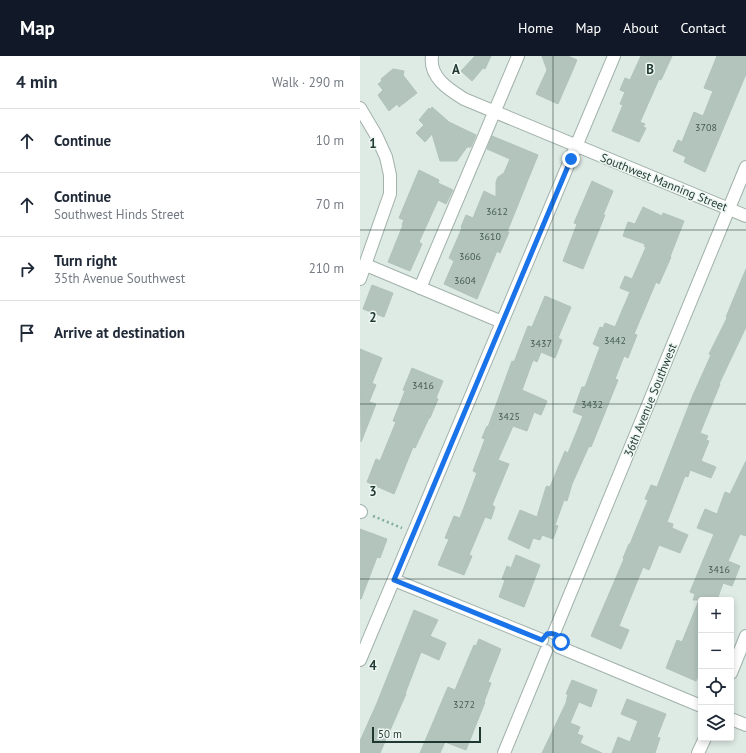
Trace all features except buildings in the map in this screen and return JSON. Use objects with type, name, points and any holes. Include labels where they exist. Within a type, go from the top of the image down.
[{"type":"street","name":"Southwest Manning Street","points":[[432,56],[434,74],[447,87],[464,99],[746,216]]},
{"type":"street","points":[[420,288],[518,56]]},
{"type":"street","points":[[360,660],[614,56]]},
{"type":"street","points":[[360,108],[376,134],[386,157],[390,175],[390,194],[360,279]]},
{"type":"street","name":"36th Avenue Southwest","points":[[554,633],[746,167]]},
{"type":"street","points":[[366,265],[502,322]]},
{"type":"street","points":[[394,580],[542,640]]},
{"type":"street","points":[[554,633],[560,639],[560,647],[554,652],[546,651],[542,648],[542,640],[547,634],[554,633]]},
{"type":"street","points":[[733,669],[746,636]]},
{"type":"street","points":[[560,647],[699,705]]},
{"type":"street","points":[[504,753],[546,651]]},
{"type":"street","points":[[734,720],[746,725]]},
{"type":"street","points":[[698,753],[703,741]]},
{"type":"path","points":[[373,516],[402,528]]},
{"type":"route","points":[[561,642],[558,636],[554,633],[544,635],[542,640],[394,580],[571,159]]}]
